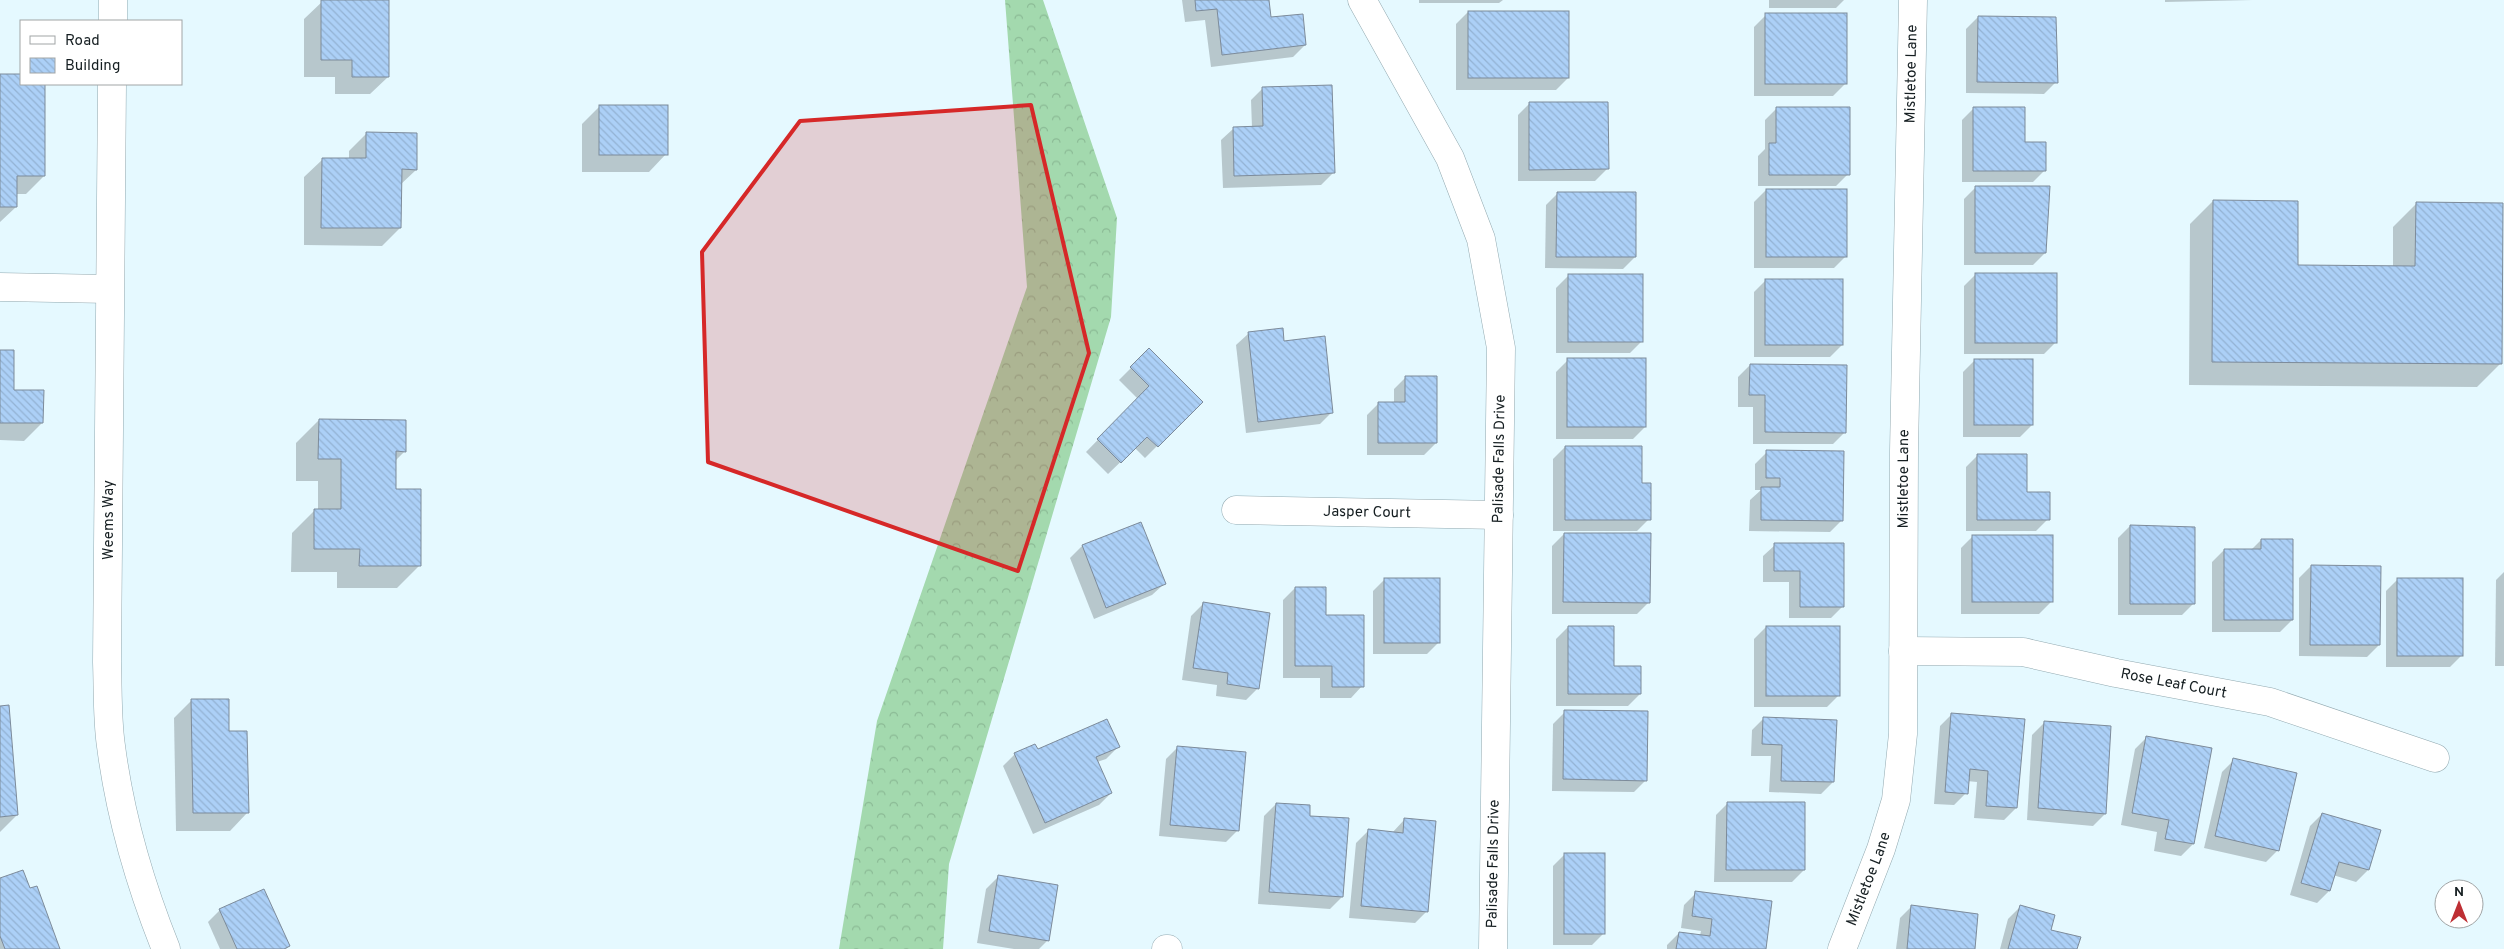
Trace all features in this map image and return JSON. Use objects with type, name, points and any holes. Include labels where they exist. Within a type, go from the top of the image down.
[{"type":"street","points":[[113,0],[113,20]]},
{"type":"street","name":"Palisade Falls Drive","points":[[1362,0],[1450,158],[1481,239],[1501,348],[1493,949]]},
{"type":"street","name":"Mistletoe Lane","points":[[1842,949],[1881,849],[1896,800],[1903,734],[1904,441],[1913,0]]},
{"type":"street","name":"Weems Way","points":[[112,85],[107,662],[111,746],[124,818],[142,887],[166,949]]},
{"type":"street","points":[[0,287],[109,289]]},
{"type":"street","name":"Jasper Court","points":[[1236,510],[1499,516]]},
{"type":"street","name":"Rose Leaf Court","points":[[1904,651],[2023,652],[2116,673],[2270,702],[2435,758]]},
{"type":"highlighted area","points":[[1031,105],[1089,353],[1018,571],[708,462],[702,252],[800,121]]},
{"type":"green space","points":[[1005,0],[1043,0],[1117,218],[1111,317],[949,864],[943,949],[839,949],[877,721],[1027,287]]},
{"type":"building","points":[[321,0],[389,0],[389,77],[352,77],[352,60],[321,60]]},
{"type":"building","points":[[1195,0],[1269,0],[1271,17],[1303,14],[1306,45],[1222,55],[1217,9],[1196,11]]},
{"type":"building","points":[[1468,11],[1569,11],[1569,78],[1468,78]]},
{"type":"building","points":[[1765,13],[1847,13],[1847,84],[1765,84]]},
{"type":"building","points":[[1978,16],[2056,17],[2058,83],[1977,82]]},
{"type":"building","points":[[0,74],[20,74],[20,85],[45,85],[45,176],[17,176],[17,207],[0,207]]},
{"type":"building","points":[[1332,85],[1335,173],[1234,176],[1233,127],[1263,126],[1262,87]]},
{"type":"building","points":[[1529,102],[1608,102],[1609,169],[1529,170]]},
{"type":"building","points":[[599,105],[668,105],[668,155],[599,155]]},
{"type":"building","points":[[1776,107],[1850,107],[1850,175],[1769,175],[1769,143],[1776,143]]},
{"type":"building","points":[[1973,107],[2025,107],[2025,142],[2046,142],[2046,171],[1973,171]]},
{"type":"building","points":[[366,132],[417,133],[417,170],[402,169],[401,228],[321,228],[322,158],[366,158]]},
{"type":"building","points":[[1975,186],[2050,186],[2046,253],[1975,253]]},
{"type":"building","points":[[1766,189],[1847,189],[1847,257],[1766,257]]},
{"type":"building","points":[[1557,192],[1636,192],[1636,257],[1556,257]]},
{"type":"building","points":[[2213,200],[2298,201],[2298,265],[2415,266],[2416,202],[2503,203],[2502,364],[2212,362]]},
{"type":"building","points":[[1975,273],[2057,273],[2057,343],[1975,343]]},
{"type":"building","points":[[1568,274],[1643,274],[1643,342],[1568,342]]},
{"type":"building","points":[[1765,279],[1843,279],[1843,345],[1765,345]]},
{"type":"building","points":[[1283,328],[1284,341],[1325,336],[1333,413],[1258,422],[1248,332]]},
{"type":"building","points":[[1149,348],[1203,402],[1158,447],[1147,437],[1121,463],[1097,439],[1149,386],[1130,367]]},
{"type":"building","points":[[0,350],[14,350],[14,390],[44,390],[43,423],[0,423]]},
{"type":"building","points":[[1567,358],[1646,358],[1646,427],[1567,427]]},
{"type":"building","points":[[1974,359],[2033,359],[2033,425],[1974,425]]},
{"type":"building","points":[[1750,364],[1847,365],[1846,433],[1765,432],[1765,395],[1749,395]]},
{"type":"building","points":[[1405,376],[1437,376],[1437,443],[1378,443],[1378,402],[1405,402]]},
{"type":"building","points":[[319,419],[406,420],[406,452],[396,451],[396,489],[421,489],[421,566],[359,566],[360,549],[314,549],[314,509],[341,509],[341,459],[318,459]]},
{"type":"building","points":[[1565,446],[1642,446],[1642,483],[1651,483],[1651,520],[1565,520]]},
{"type":"building","points":[[1766,450],[1844,451],[1843,521],[1761,520],[1761,487],[1780,487],[1780,478],[1766,478]]},
{"type":"building","points":[[1977,454],[2027,454],[2027,492],[2050,492],[2050,520],[1977,520]]},
{"type":"building","points":[[1141,522],[1166,584],[1106,608],[1082,545]]},
{"type":"building","points":[[2130,525],[2195,527],[2195,604],[2130,604]]},
{"type":"building","points":[[1564,533],[1651,533],[1650,603],[1563,602]]},
{"type":"building","points":[[1972,535],[2053,535],[2053,602],[1972,602]]},
{"type":"building","points":[[2261,539],[2293,539],[2293,620],[2224,620],[2224,549],[2261,549]]},
{"type":"building","points":[[1774,543],[1844,543],[1844,607],[1800,607],[1800,571],[1774,571]]},
{"type":"building","points":[[2311,565],[2381,566],[2380,645],[2310,645]]},
{"type":"building","points":[[1384,578],[1440,578],[1440,643],[1384,643]]},
{"type":"building","points":[[2397,578],[2463,578],[2463,656],[2397,656]]},
{"type":"building","points":[[1295,587],[1326,587],[1326,615],[1364,615],[1364,687],[1332,687],[1332,666],[1295,666]]},
{"type":"building","points":[[1203,602],[1270,613],[1259,689],[1227,684],[1228,673],[1193,668]]},
{"type":"building","points":[[1568,626],[1614,626],[1614,666],[1641,666],[1641,694],[1568,694]]},
{"type":"building","points":[[1766,626],[1840,626],[1840,696],[1766,696]]},
{"type":"building","points":[[191,699],[229,699],[229,731],[247,731],[249,813],[193,813]]},
{"type":"building","points":[[9,705],[18,815],[0,817],[0,706]]},
{"type":"building","points":[[1564,710],[1648,711],[1647,781],[1563,779]]},
{"type":"building","points":[[1951,713],[2025,719],[2017,808],[1986,806],[1988,771],[1970,769],[1968,794],[1945,792]]},
{"type":"building","points":[[1763,717],[1837,720],[1834,782],[1781,781],[1782,745],[1762,744]]},
{"type":"building","points":[[1107,719],[1120,747],[1096,757],[1112,793],[1045,823],[1014,753],[1035,744],[1038,749]]},
{"type":"building","points":[[2044,721],[2111,726],[2106,814],[2038,808]]},
{"type":"building","points":[[2146,736],[2212,748],[2194,844],[2165,839],[2169,820],[2132,813]]},
{"type":"building","points":[[1177,746],[1246,752],[1239,831],[1170,825]]},
{"type":"building","points":[[2233,758],[2297,773],[2279,851],[2215,836]]},
{"type":"building","points":[[1727,802],[1805,802],[1805,870],[1726,870]]},
{"type":"building","points":[[1276,803],[1310,805],[1310,816],[1349,818],[1343,897],[1269,892]]},
{"type":"building","points":[[2322,813],[2381,830],[2369,870],[2339,862],[2330,891],[2301,883]]},
{"type":"building","points":[[1404,818],[1436,821],[1428,912],[1361,906],[1368,829],[1403,833]]},
{"type":"building","points":[[1564,853],[1605,853],[1605,934],[1564,934]]},
{"type":"building","points":[[23,870],[30,888],[37,886],[60,949],[5,949],[0,936],[0,878]]},
{"type":"building","points":[[998,875],[1058,885],[1049,941],[989,931]]},
{"type":"building","points":[[264,889],[290,946],[284,949],[237,949],[219,909]]},
{"type":"building","points":[[1695,891],[1772,901],[1766,949],[1676,949],[1679,932],[1710,936],[1712,919],[1692,916]]},
{"type":"building","points":[[1911,905],[1978,914],[1975,949],[1907,949]]},
{"type":"building","points":[[2020,905],[2055,915],[2051,930],[2081,937],[2077,949],[2008,949]]}]
